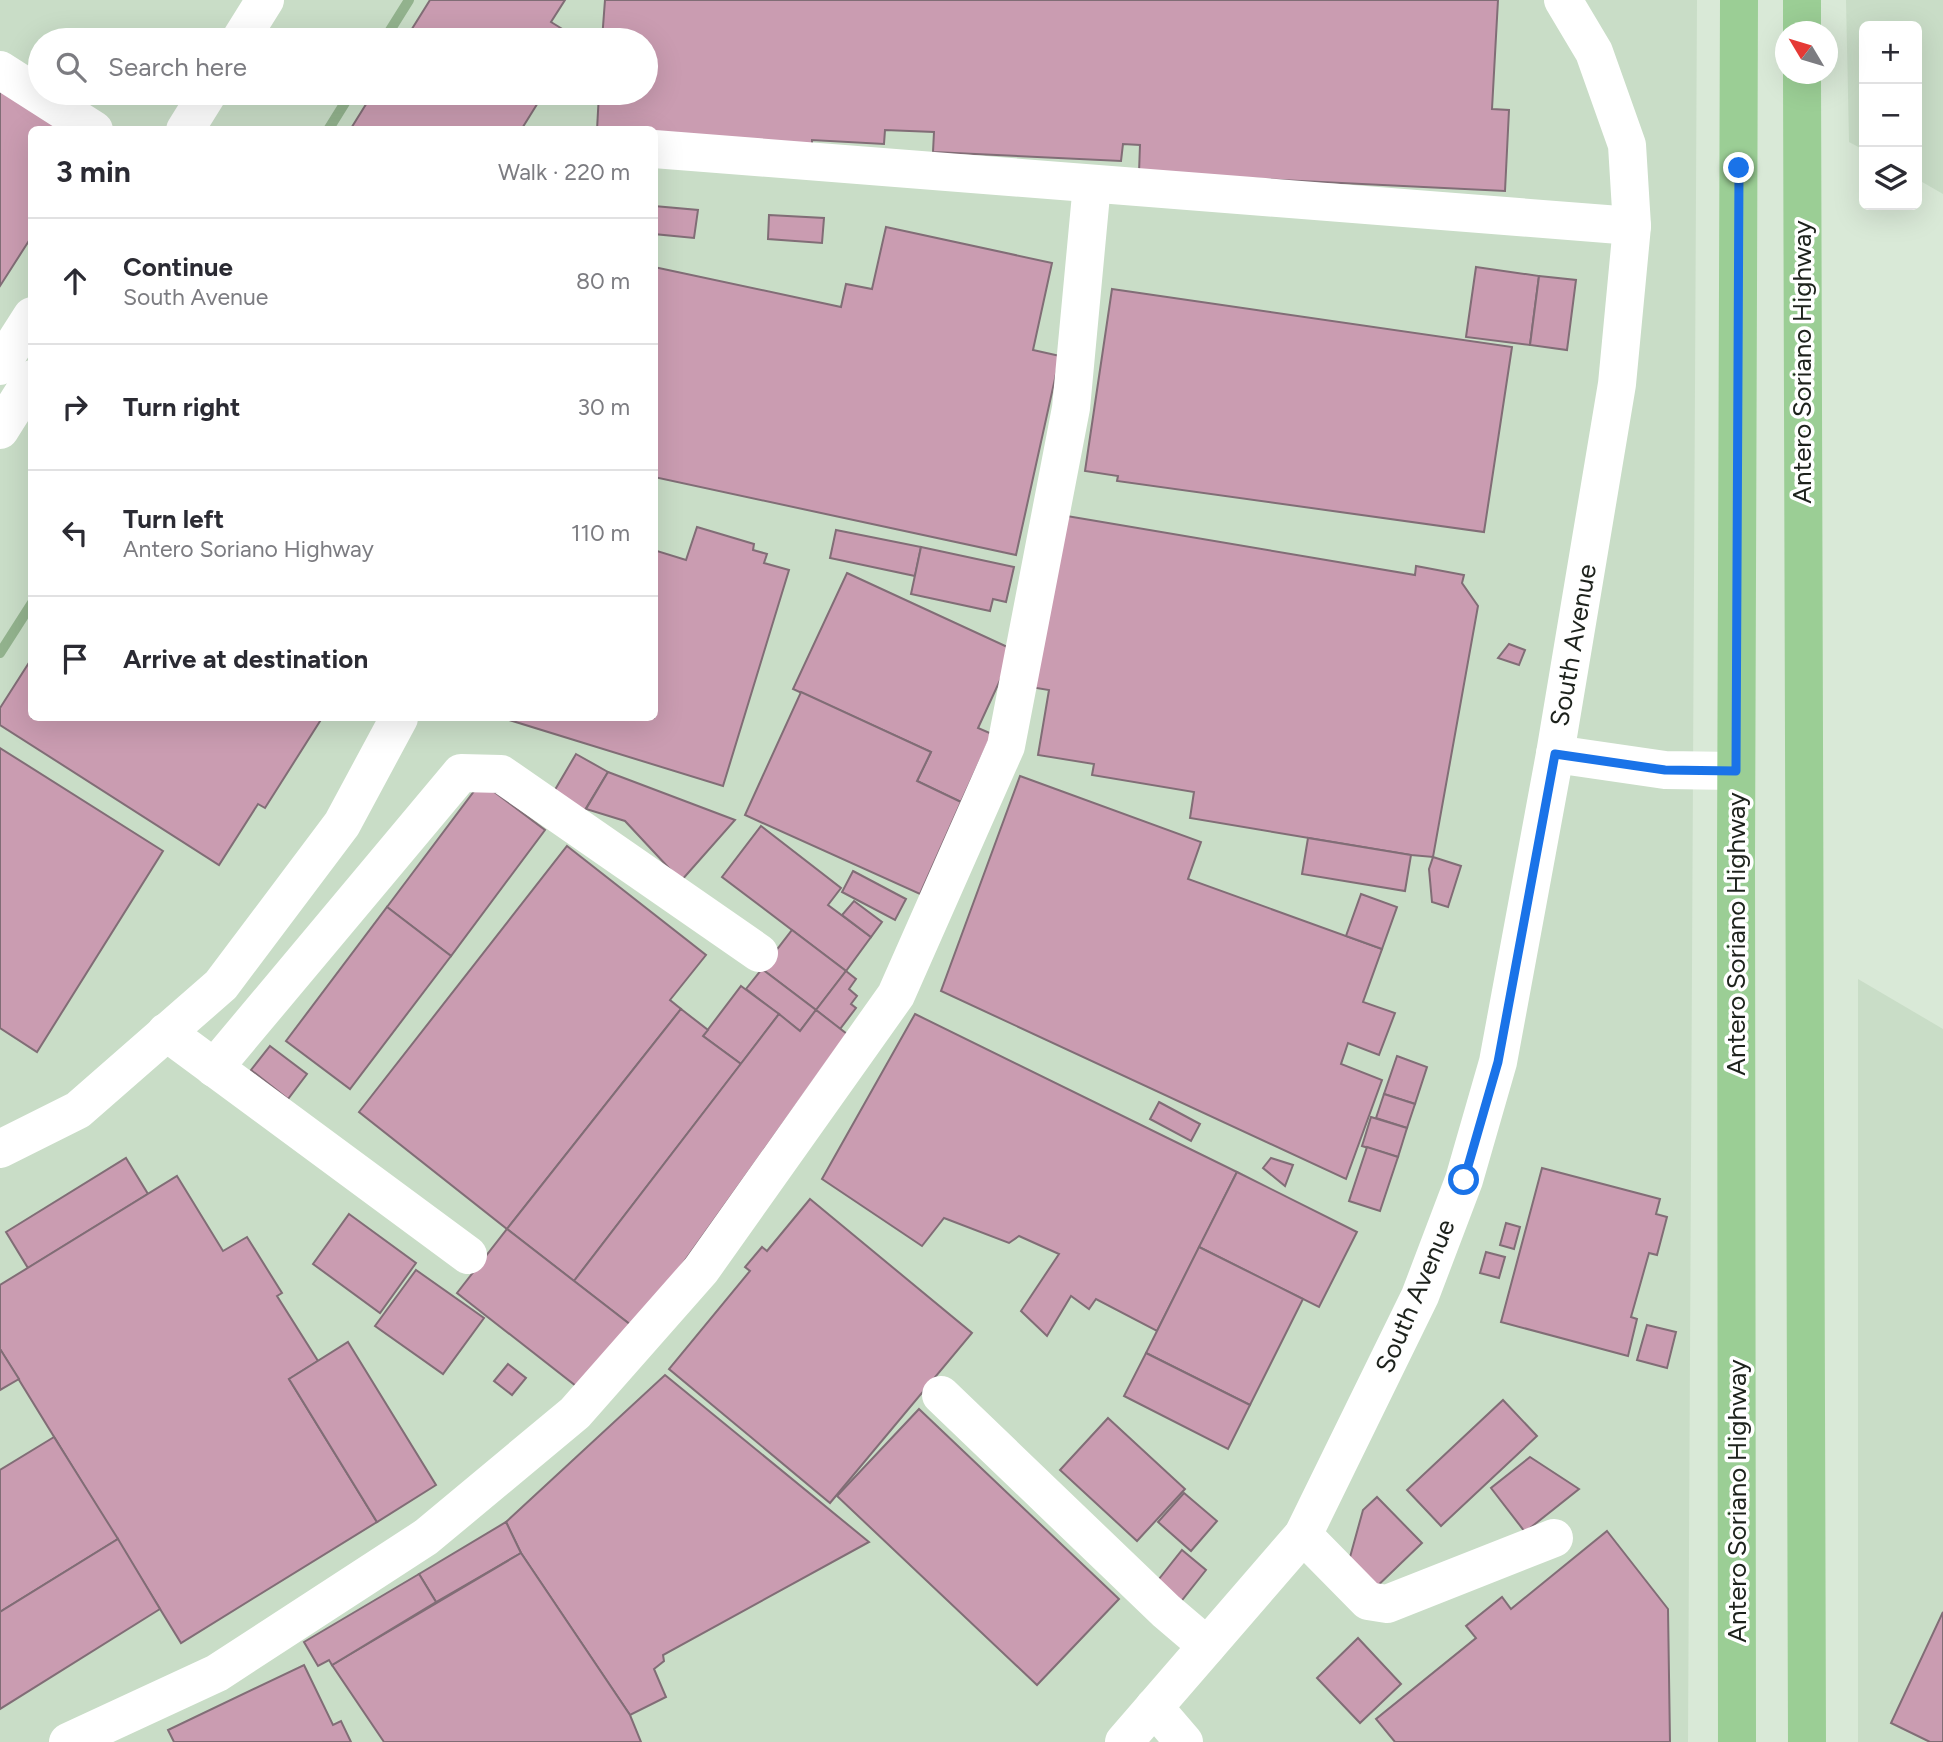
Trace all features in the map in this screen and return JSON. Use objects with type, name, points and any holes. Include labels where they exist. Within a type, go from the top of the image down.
[{"type":"main road","name":"Antero Soriano Highway","points":[[1737,1742],[1736,771],[1739,0]]},
{"type":"main road","points":[[1802,0],[1802,21]]},
{"type":"main road","name":"Antero Soriano Highway","points":[[1802,84],[1807,1742]]},
{"type":"street","points":[[248,28],[265,0]]},
{"type":"street","name":"South Avenue","points":[[1124,1742],[1303,1535],[1420,1296],[1464,1180],[1498,1062],[1555,754],[1617,384],[1632,226],[1627,145],[1594,52],[1563,0]]},
{"type":"street","points":[[0,71],[28,89]]},
{"type":"street","points":[[54,105],[88,126]]},
{"type":"street","points":[[187,126],[201,105]]},
{"type":"street","points":[[658,149],[1632,226]]},
{"type":"street","points":[[68,1742],[217,1673],[426,1537],[575,1413],[701,1270],[896,995],[1006,746],[1070,408],[1092,184]]},
{"type":"street","points":[[0,366],[28,322]]},
{"type":"street","points":[[0,430],[28,385]]},
{"type":"street","points":[[0,1149],[78,1110],[221,985],[342,824],[397,721]]},
{"type":"street","points":[[1555,754],[1665,770],[1736,771]]},
{"type":"street","points":[[214,1068],[461,773],[501,774],[759,953]]},
{"type":"street","points":[[166,1032],[468,1255]]},
{"type":"street","points":[[941,1395],[1166,1611],[1207,1646]]},
{"type":"street","points":[[1303,1535],[1368,1601],[1387,1604],[1553,1538]]},
{"type":"street","points":[[1154,1707],[1184,1742]]},
{"type":"shaded area","points":[[0,0],[1697,0],[1688,1742],[0,1742]]},
{"type":"shaded area","points":[[1846,0],[1943,0],[1943,194],[1922,182],[1922,21],[1859,21],[1859,147],[1849,142]]},
{"type":"shaded area","points":[[1858,979],[1943,1029],[1943,1742],[1858,1742]]},
{"type":"building","points":[[430,0],[565,0],[551,22],[561,28],[412,28]]},
{"type":"building","points":[[605,0],[1498,0],[1492,109],[1509,110],[1505,191],[1139,173],[1140,145],[1123,144],[1121,161],[933,152],[934,132],[885,130],[884,144],[812,140],[812,146],[658,138],[658,126],[597,126],[598,105],[658,105],[658,28],[603,28]]},
{"type":"building","points":[[0,89],[60,126],[28,126],[28,242],[0,286]]},
{"type":"building","points":[[366,105],[537,105],[523,126],[352,126]]},
{"type":"building","points":[[658,206],[698,210],[694,238],[658,234]]},
{"type":"building","points":[[769,215],[824,218],[822,243],[768,239]]},
{"type":"building","points":[[886,227],[1052,263],[1033,350],[1060,356],[1016,555],[658,478],[658,268],[841,307],[846,284],[872,289]]},
{"type":"building","points":[[1476,267],[1539,276],[1530,345],[1466,337]]},
{"type":"building","points":[[1539,276],[1576,280],[1567,350],[1530,345]]},
{"type":"building","points":[[1112,289],[1512,347],[1484,532],[1117,481],[1118,476],[1085,471]]},
{"type":"building","points":[[1055,514],[1415,575],[1416,566],[1464,575],[1462,583],[1478,606],[1433,857],[1190,818],[1194,792],[1092,775],[1094,764],[1038,755],[1049,690],[1024,686]]},
{"type":"building","points":[[697,527],[754,544],[753,550],[767,554],[764,563],[789,570],[723,786],[512,721],[658,721],[658,551],[686,560]]},
{"type":"building","points":[[836,530],[921,547],[915,576],[830,558]]},
{"type":"building","points":[[921,547],[1014,567],[1006,602],[993,599],[990,611],[911,594]]},
{"type":"building","points":[[847,573],[1014,650],[978,728],[992,734],[961,802],[917,781],[931,752],[793,689]]},
{"type":"building","points":[[1509,644],[1525,650],[1519,665],[1498,658]]},
{"type":"building","points":[[28,664],[28,721],[320,721],[265,808],[258,804],[219,865],[0,725],[0,708]]},
{"type":"building","points":[[801,692],[931,752],[917,781],[961,802],[920,894],[745,815]]},
{"type":"building","points":[[0,748],[163,851],[37,1052],[0,1028]]},
{"type":"building","points":[[576,754],[608,772],[580,818],[549,800]]},
{"type":"building","points":[[608,772],[735,820],[681,881],[625,821],[586,809]]},
{"type":"building","points":[[1020,776],[1201,842],[1188,879],[1382,949],[1363,1002],[1395,1013],[1379,1055],[1348,1043],[1341,1064],[1382,1080],[1346,1179],[941,991]]},
{"type":"building","points":[[481,782],[545,830],[451,956],[387,907]]},
{"type":"building","points":[[761,826],[841,888],[828,905],[871,937],[846,971],[722,877]]},
{"type":"building","points":[[1308,838],[1411,855],[1405,891],[1302,874]]},
{"type":"building","points":[[567,846],[706,955],[670,1000],[681,1009],[507,1229],[359,1112]]},
{"type":"building","points":[[1433,857],[1461,866],[1448,907],[1432,902],[1429,869]]},
{"type":"building","points":[[853,871],[906,899],[895,920],[842,892]]},
{"type":"building","points":[[1361,894],[1397,907],[1382,949],[1346,936]]},
{"type":"building","points":[[854,901],[882,922],[871,937],[842,915]]},
{"type":"building","points":[[387,907],[451,956],[350,1089],[286,1041]]},
{"type":"building","points":[[792,930],[846,971],[816,1010],[762,969]]},
{"type":"building","points":[[762,969],[816,1010],[800,1031],[746,989]]},
{"type":"building","points":[[846,971],[856,979],[849,989],[857,996],[851,1004],[856,1008],[840,1029],[816,1010]]},
{"type":"building","points":[[741,986],[779,1014],[741,1064],[703,1036]]},
{"type":"building","points":[[681,1009],[708,1030],[703,1036],[741,1064],[574,1281],[507,1229]]},
{"type":"building","points":[[816,1010],[847,1034],[636,1329],[574,1281],[779,1014],[800,1031]]},
{"type":"building","points":[[915,1014],[1237,1172],[1157,1331],[1096,1299],[1089,1309],[1071,1296],[1047,1336],[1021,1311],[1059,1254],[1019,1236],[1009,1243],[944,1218],[922,1246],[822,1179]]},
{"type":"building","points":[[270,1046],[307,1074],[288,1099],[251,1070]]},
{"type":"building","points":[[1397,1056],[1427,1067],[1415,1104],[1384,1094]]},
{"type":"building","points":[[1384,1094],[1415,1104],[1407,1128],[1376,1118]]},
{"type":"building","points":[[1159,1102],[1200,1124],[1191,1141],[1150,1119]]},
{"type":"building","points":[[1371,1117],[1407,1128],[1398,1157],[1362,1146]]},
{"type":"building","points":[[1367,1147],[1398,1157],[1380,1211],[1349,1201]]},
{"type":"building","points":[[126,1158],[148,1194],[28,1268],[6,1232]]},
{"type":"building","points":[[1271,1158],[1293,1165],[1285,1186],[1263,1168]]},
{"type":"building","points":[[1542,1168],[1660,1199],[1656,1214],[1667,1217],[1657,1255],[1649,1253],[1631,1317],[1637,1319],[1628,1356],[1501,1322]]},
{"type":"building","points":[[1237,1172],[1357,1232],[1319,1307],[1199,1247]]},
{"type":"building","points":[[177,1176],[223,1251],[247,1237],[282,1293],[277,1296],[318,1361],[289,1379],[377,1522],[181,1643],[0,1349],[0,1285]]},
{"type":"building","points":[[810,1199],[972,1333],[830,1503],[669,1369],[750,1271],[745,1267],[762,1247],[767,1251]]},
{"type":"building","points":[[349,1214],[416,1263],[380,1313],[313,1264]]},
{"type":"building","points":[[1506,1223],[1520,1227],[1514,1249],[1500,1245]]},
{"type":"building","points":[[507,1229],[636,1329],[585,1393],[457,1293]]},
{"type":"building","points":[[1199,1247],[1303,1299],[1250,1405],[1146,1353]]},
{"type":"building","points":[[1486,1252],[1505,1257],[1499,1278],[1480,1273]]},
{"type":"building","points":[[416,1270],[484,1318],[443,1374],[375,1326]]},
{"type":"building","points":[[1647,1325],[1676,1332],[1667,1368],[1637,1360]]},
{"type":"building","points":[[348,1342],[436,1485],[377,1522],[289,1379]]},
{"type":"building","points":[[0,1349],[19,1379],[0,1390]]},
{"type":"building","points":[[1146,1353],[1250,1405],[1228,1449],[1124,1396]]},
{"type":"building","points":[[508,1364],[526,1378],[512,1395],[494,1381]]},
{"type":"building","points":[[665,1375],[869,1542],[663,1655],[664,1661],[654,1669],[666,1697],[630,1715],[521,1553],[506,1522]]},
{"type":"building","points":[[1503,1400],[1537,1436],[1441,1526],[1407,1490]]},
{"type":"building","points":[[919,1409],[1119,1599],[1037,1685],[837,1496]]},
{"type":"building","points":[[1108,1418],[1185,1489],[1137,1541],[1060,1470]]},
{"type":"building","points":[[54,1437],[118,1539],[0,1612],[0,1470]]},
{"type":"building","points":[[1530,1457],[1579,1489],[1525,1532],[1491,1488]]},
{"type":"building","points":[[1184,1493],[1217,1521],[1191,1551],[1158,1522]]},
{"type":"building","points":[[1377,1497],[1422,1543],[1370,1593],[1347,1568],[1363,1510]]},
{"type":"building","points":[[506,1522],[521,1553],[436,1602],[419,1574]]},
{"type":"building","points":[[1607,1531],[1668,1609],[1670,1742],[1395,1742],[1376,1719],[1476,1638],[1466,1626],[1502,1597],[1511,1609]]},
{"type":"building","points":[[118,1539],[160,1609],[0,1709],[0,1612]]},
{"type":"building","points":[[1182,1550],[1206,1570],[1179,1604],[1155,1584]]},
{"type":"building","points":[[521,1553],[630,1715],[641,1742],[384,1742],[332,1665]]},
{"type":"building","points":[[419,1574],[436,1602],[332,1665],[329,1660],[318,1666],[304,1642]]},
{"type":"building","points":[[1943,1612],[1943,1742],[1930,1742],[1891,1723]]},
{"type":"building","points":[[1358,1638],[1401,1684],[1360,1723],[1317,1678]]},
{"type":"building","points":[[304,1665],[333,1725],[341,1721],[351,1742],[174,1742],[168,1730]]},
{"type":"waterway","points":[[392,28],[409,0]]},
{"type":"waterway","points":[[330,126],[344,105]]},
{"type":"waterway","points":[[0,653],[28,609]]},
{"type":"route","points":[[1464,1180],[1498,1062],[1555,754],[1665,770],[1736,771],[1739,168]]}]
